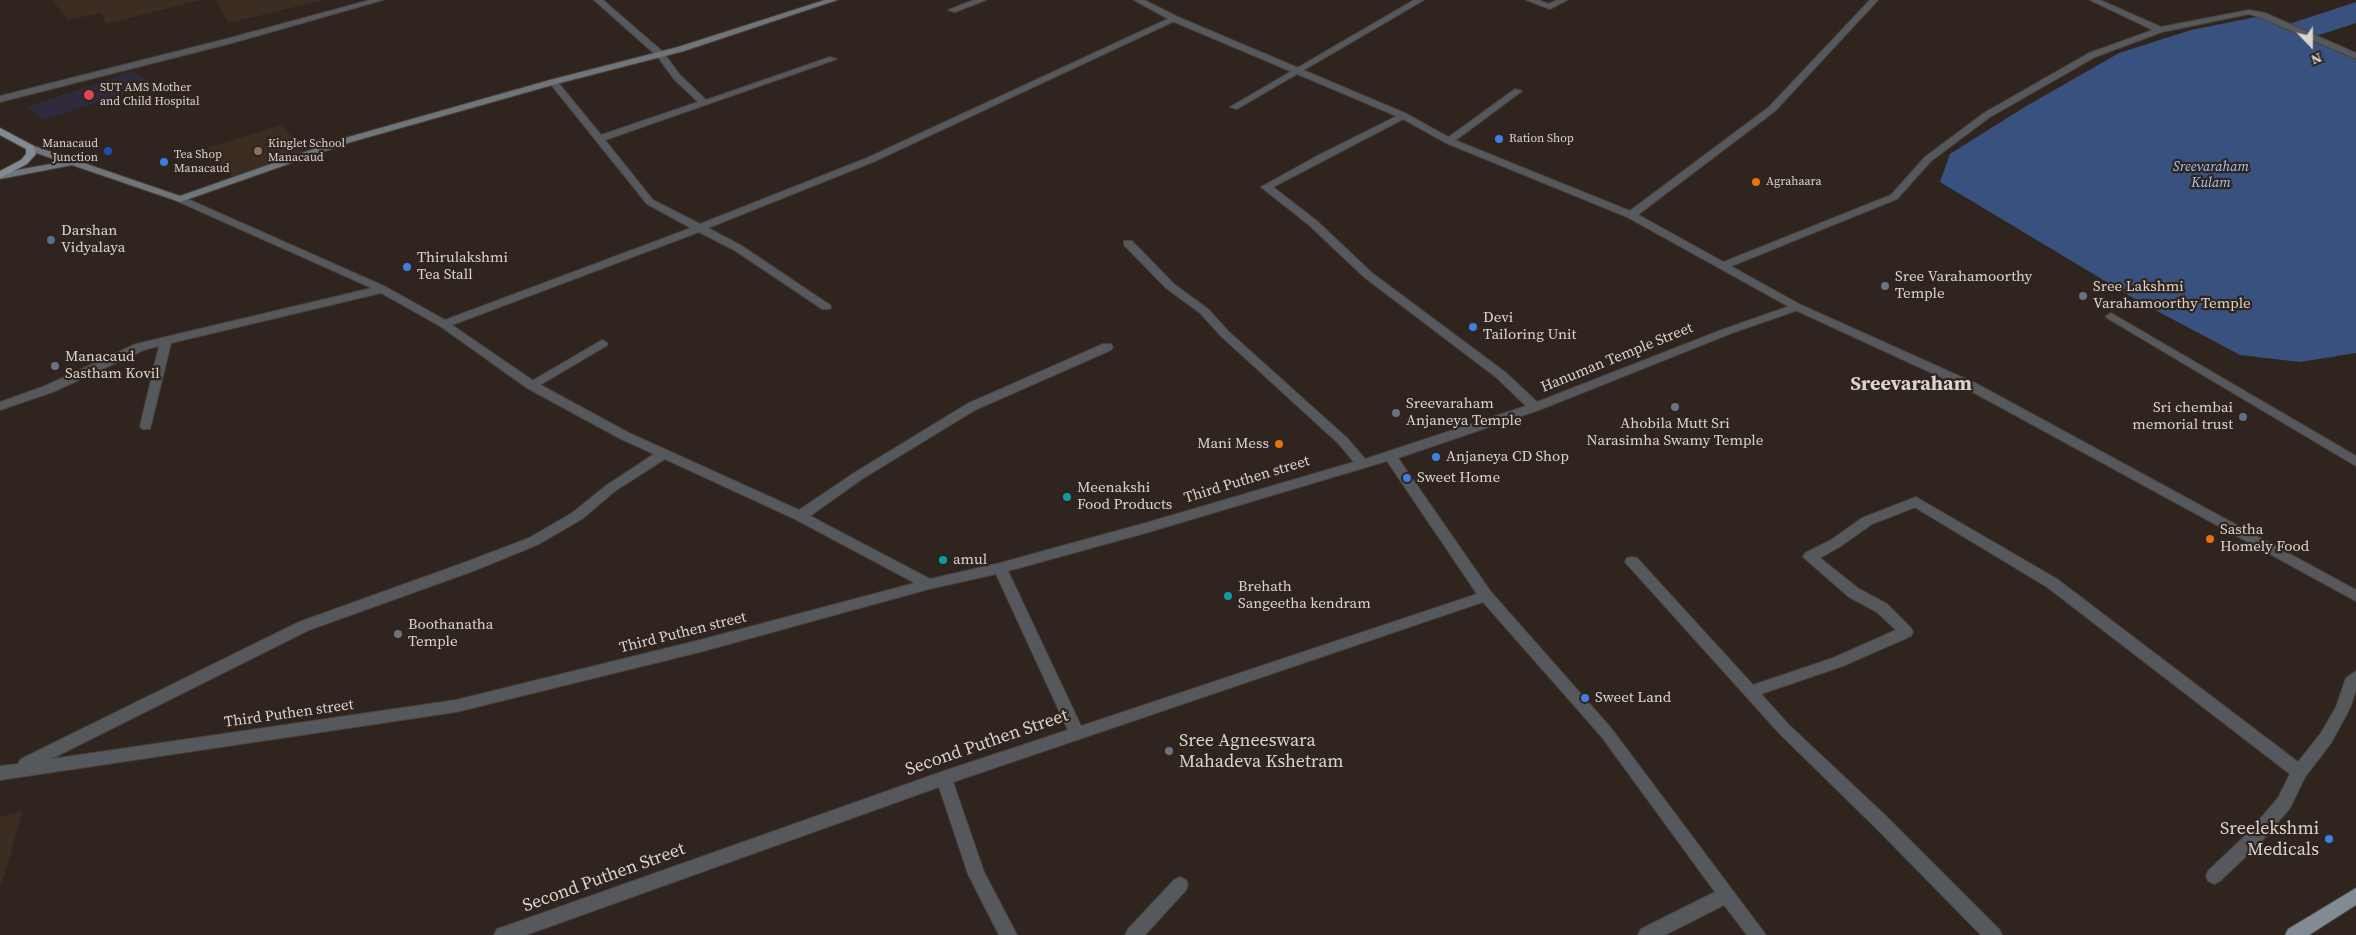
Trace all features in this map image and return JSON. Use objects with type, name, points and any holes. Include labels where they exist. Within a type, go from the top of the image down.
[{"type":"main road","points":[[0,131],[31,148],[180,199],[348,140],[660,54],[832,0]]},
{"type":"main road","points":[[0,142],[22,142]]},
{"type":"main road","points":[[0,175],[24,162],[31,154],[31,148]]},
{"type":"main road","points":[[0,175],[75,162]]},
{"type":"main road","points":[[2294,935],[2356,896]]},
{"type":"street","points":[[0,98],[220,43],[379,0]]},
{"type":"street","points":[[598,0],[660,54],[677,78],[703,102]]},
{"type":"street","points":[[952,10],[982,0]]},
{"type":"street","points":[[1138,0],[1175,19],[1404,116],[1449,140],[1631,215],[1797,307],[1973,387],[2356,596]]},
{"type":"street","points":[[1234,107],[1420,0]]},
{"type":"street","points":[[1530,0],[1550,7],[1563,0]]},
{"type":"street","points":[[1631,215],[1772,109],[1874,0]]},
{"type":"street","points":[[2094,0],[2160,30]]},
{"type":"street","points":[[1725,266],[1894,198],[1928,159],[1988,115],[2092,55],[2160,30],[2249,12],[2262,14],[2356,56]]},
{"type":"street","points":[[444,324],[700,228],[870,160],[1175,19]]},
{"type":"street","points":[[599,139],[833,59]]},
{"type":"street","points":[[553,82],[650,202],[738,248],[826,307]]},
{"type":"street","points":[[1449,140],[1518,91]]},
{"type":"street","points":[[1404,116],[1266,187],[1313,223],[1368,276],[1501,375],[1535,407]]},
{"type":"street","points":[[180,199],[382,290],[444,324],[532,385],[664,454],[800,516],[929,584]]},
{"type":"street","points":[[1128,243],[1170,286],[1204,311],[1225,334],[1343,441],[1362,463]]},
{"type":"street","points":[[0,406],[49,390],[140,347],[382,290]]},
{"type":"street","name":"Hanuman Temple Street","points":[[1362,463],[1390,456],[1535,407],[1728,330],[1797,307]]},
{"type":"street","points":[[2111,316],[2356,462]]},
{"type":"street","points":[[146,426],[166,341]]},
{"type":"street","points":[[532,385],[602,344]]},
{"type":"street","points":[[800,516],[858,476],[970,407],[1108,347]]},
{"type":"street","points":[[16,770],[304,626],[471,566],[534,541],[577,516],[611,488],[664,454]]},
{"type":"street","points":[[1390,456],[1486,596],[1606,732],[1757,935]]},
{"type":"street","name":"Third Puthen street","points":[[0,773],[456,706],[700,646],[929,584],[1000,568],[1149,527],[1362,463]]},
{"type":"street","points":[[1750,692],[1838,662],[1906,632],[1882,608],[1854,592],[1810,557],[1836,543],[1868,521],[1916,502],[2052,583],[2299,772]]},
{"type":"street","points":[[1632,562],[1784,730],[1882,823],[1993,935]]},
{"type":"street","points":[[1000,568],[1077,733]]},
{"type":"street","name":"Second Puthen Street","points":[[503,935],[944,778],[1486,596]]},
{"type":"street","points":[[1008,935],[976,874],[944,778],[1467,602]]},
{"type":"street","points":[[2214,876],[2254,838],[2284,803],[2299,772],[2326,738],[2343,708],[2351,682],[2356,677]]},
{"type":"street","points":[[1134,935],[1180,885]]},
{"type":"street","points":[[1647,935],[1727,895]]},
{"type":"shaded area","points":[[52,0],[201,0],[106,24],[101,13],[68,20]]},
{"type":"shaded area","points":[[215,0],[323,0],[229,23]]},
{"type":"shaded area","name":"SUT AMS Mother and Child Hospital","points":[[134,71],[151,84],[43,120],[27,107]]},
{"type":"shaded area","name":"Kinglet School Manacaud","points":[[281,125],[308,154],[233,179],[208,148]]},
{"type":"shaded area","points":[[23,811],[0,889],[0,817]]},
{"type":"water","name":"Sreevaraham Kulam","points":[[2256,17],[2275,23],[2356,58],[2356,353],[2300,362],[2240,355],[2140,302],[1940,182],[1950,154],[2023,108],[2119,53],[2191,30]]},
{"type":"waterway","points":[[2301,31],[2356,12]]},
{"type":"place","name":"SUT AMS Mother and Child Hospital","points":[[89,95]]},
{"type":"place","name":"Ration Shop","points":[[1499,139]]},
{"type":"place","name":"Manacaud Junction","points":[[108,151]]},
{"type":"place","name":"Kinglet School Manacaud","points":[[258,151]]},
{"type":"place","name":"Tea Shop Manacaud","points":[[164,162]]},
{"type":"place","name":"Agrahaara","points":[[1756,182]]},
{"type":"place","name":"Darshan Vidyalaya","points":[[51,240]]},
{"type":"place","name":"Thirulakshmi Tea Stall","points":[[407,267]]},
{"type":"place","name":"Sree Varahamoorthy Temple","points":[[1885,286]]},
{"type":"place","name":"Sree Lakshmi Varahamoorthy Temple","points":[[2083,296]]},
{"type":"place","name":"Devi Tailoring Unit","points":[[1473,327]]},
{"type":"place","name":"Manacaud Sastham Kovil","points":[[55,366]]},
{"type":"place","name":"Ahobila Mutt Sri Narasimha Swamy Temple","points":[[1675,407]]},
{"type":"place","name":"Sreevaraham Anjaneya Temple","points":[[1396,413]]},
{"type":"place","name":"Sri chembai memorial trust","points":[[2243,417]]},
{"type":"place","name":"Mani Mess","points":[[1279,444]]},
{"type":"place","name":"Anjaneya CD Shop","points":[[1436,457]]},
{"type":"place","name":"Sweet Home","points":[[1407,478]]},
{"type":"place","name":"Meenakshi Food Products","points":[[1067,497]]},
{"type":"place","name":"Sastha Homely Food","points":[[2210,539]]},
{"type":"place","name":"amul","points":[[943,560]]},
{"type":"place","name":"Brehath Sangeetha kendram","points":[[1228,596]]},
{"type":"place","name":"Boothanatha Temple","points":[[398,634]]},
{"type":"place","name":"Sweet Land","points":[[1585,698]]},
{"type":"place","name":"Sree Agneeswara Mahadeva Kshetram","points":[[1169,751]]},
{"type":"place","name":"Sreelekshmi Medicals","points":[[2329,839]]},
{"type":"district","name":"Sreevaraham","points":[[1911,385]]}]
